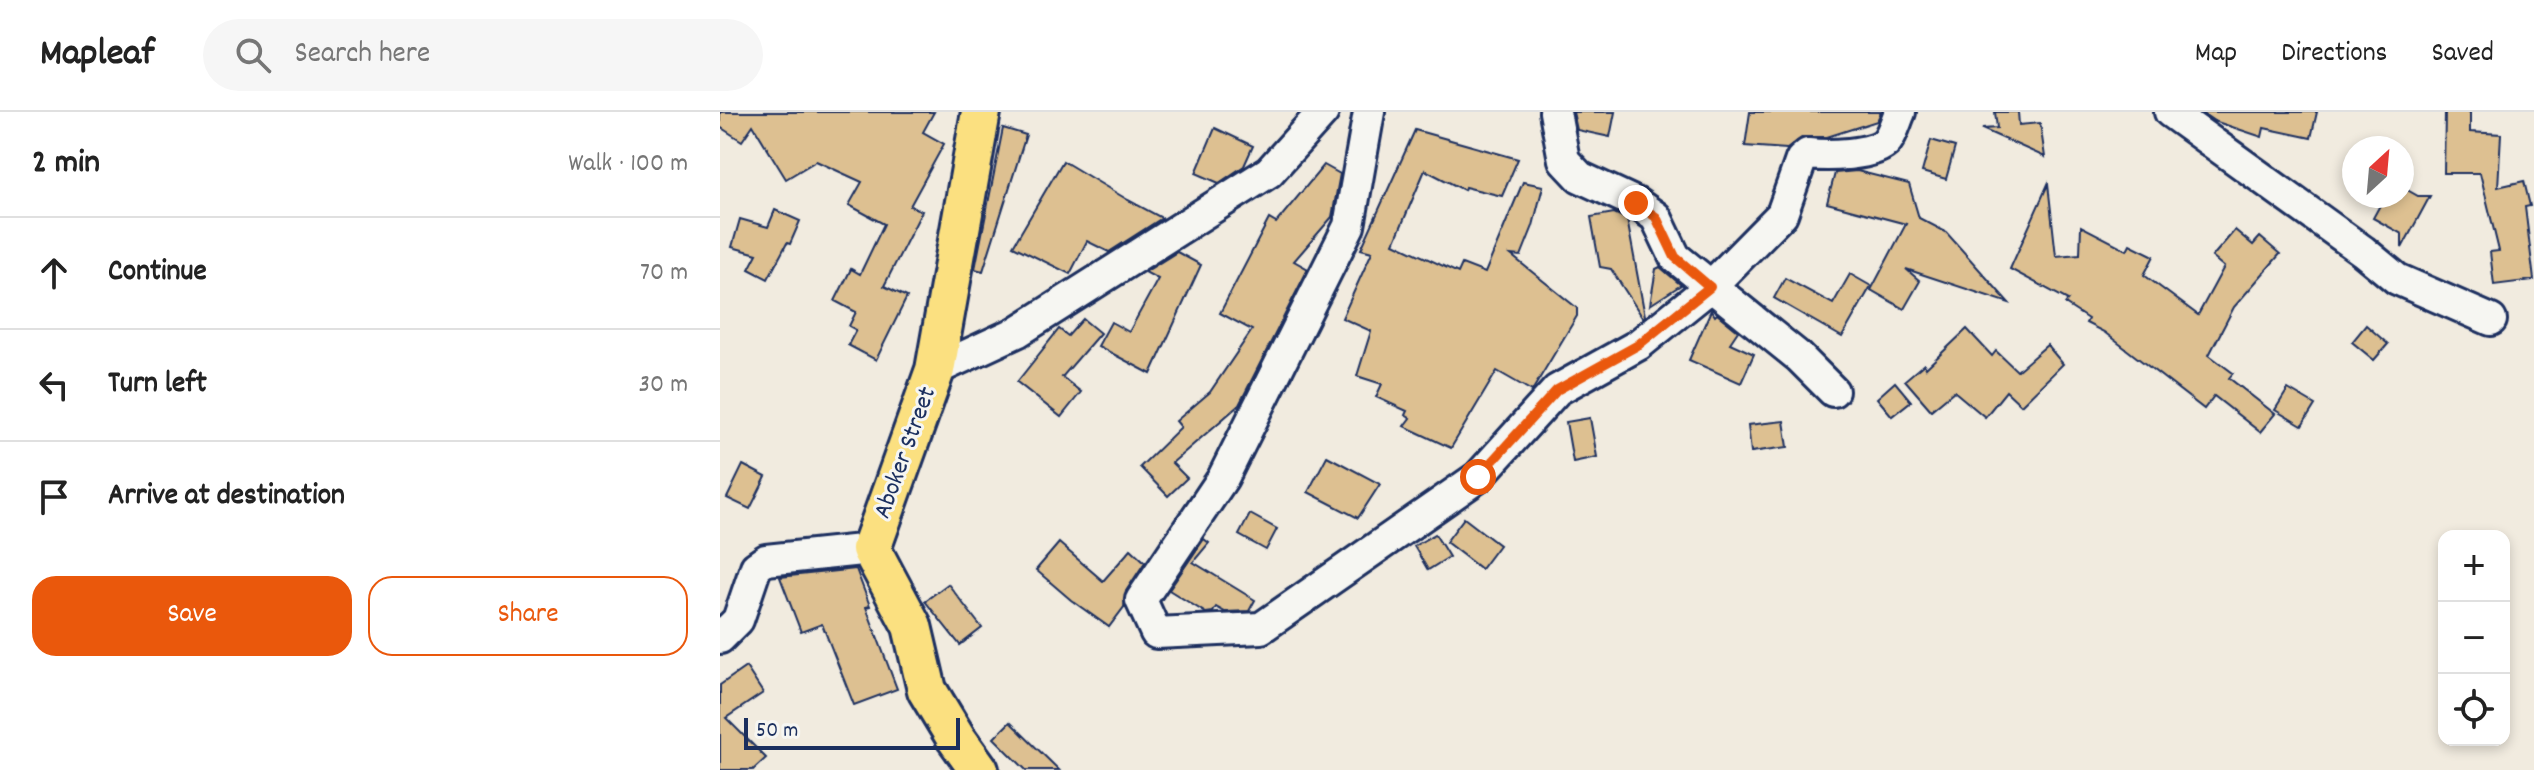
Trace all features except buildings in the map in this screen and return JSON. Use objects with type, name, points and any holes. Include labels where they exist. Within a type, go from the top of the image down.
[{"type":"main road","name":"Aboker Street","points":[[979,770],[927,690],[912,626],[871,549],[935,370],[981,112]]},
{"type":"street","points":[[935,370],[1017,332],[1269,172],[1323,112]]},
{"type":"street","points":[[1369,112],[1349,226],[1223,478],[1141,600],[1156,633],[1261,628],[1478,477],[1557,390],[1638,345],[1710,287],[1782,214],[1801,160],[1808,154],[1826,156],[1872,149],[1886,142],[1900,112]]},
{"type":"street","points":[[1555,112],[1564,160],[1580,177],[1636,203],[1656,217],[1675,257],[1799,357],[1833,391]]},
{"type":"street","points":[[2170,112],[2363,251],[2397,279],[2491,320]]},
{"type":"street","points":[[720,638],[738,620],[756,567],[766,560],[871,549]]},
{"type":"route","points":[[1478,477],[1557,390],[1638,345],[1710,287],[1675,257],[1656,217],[1636,203]]}]
